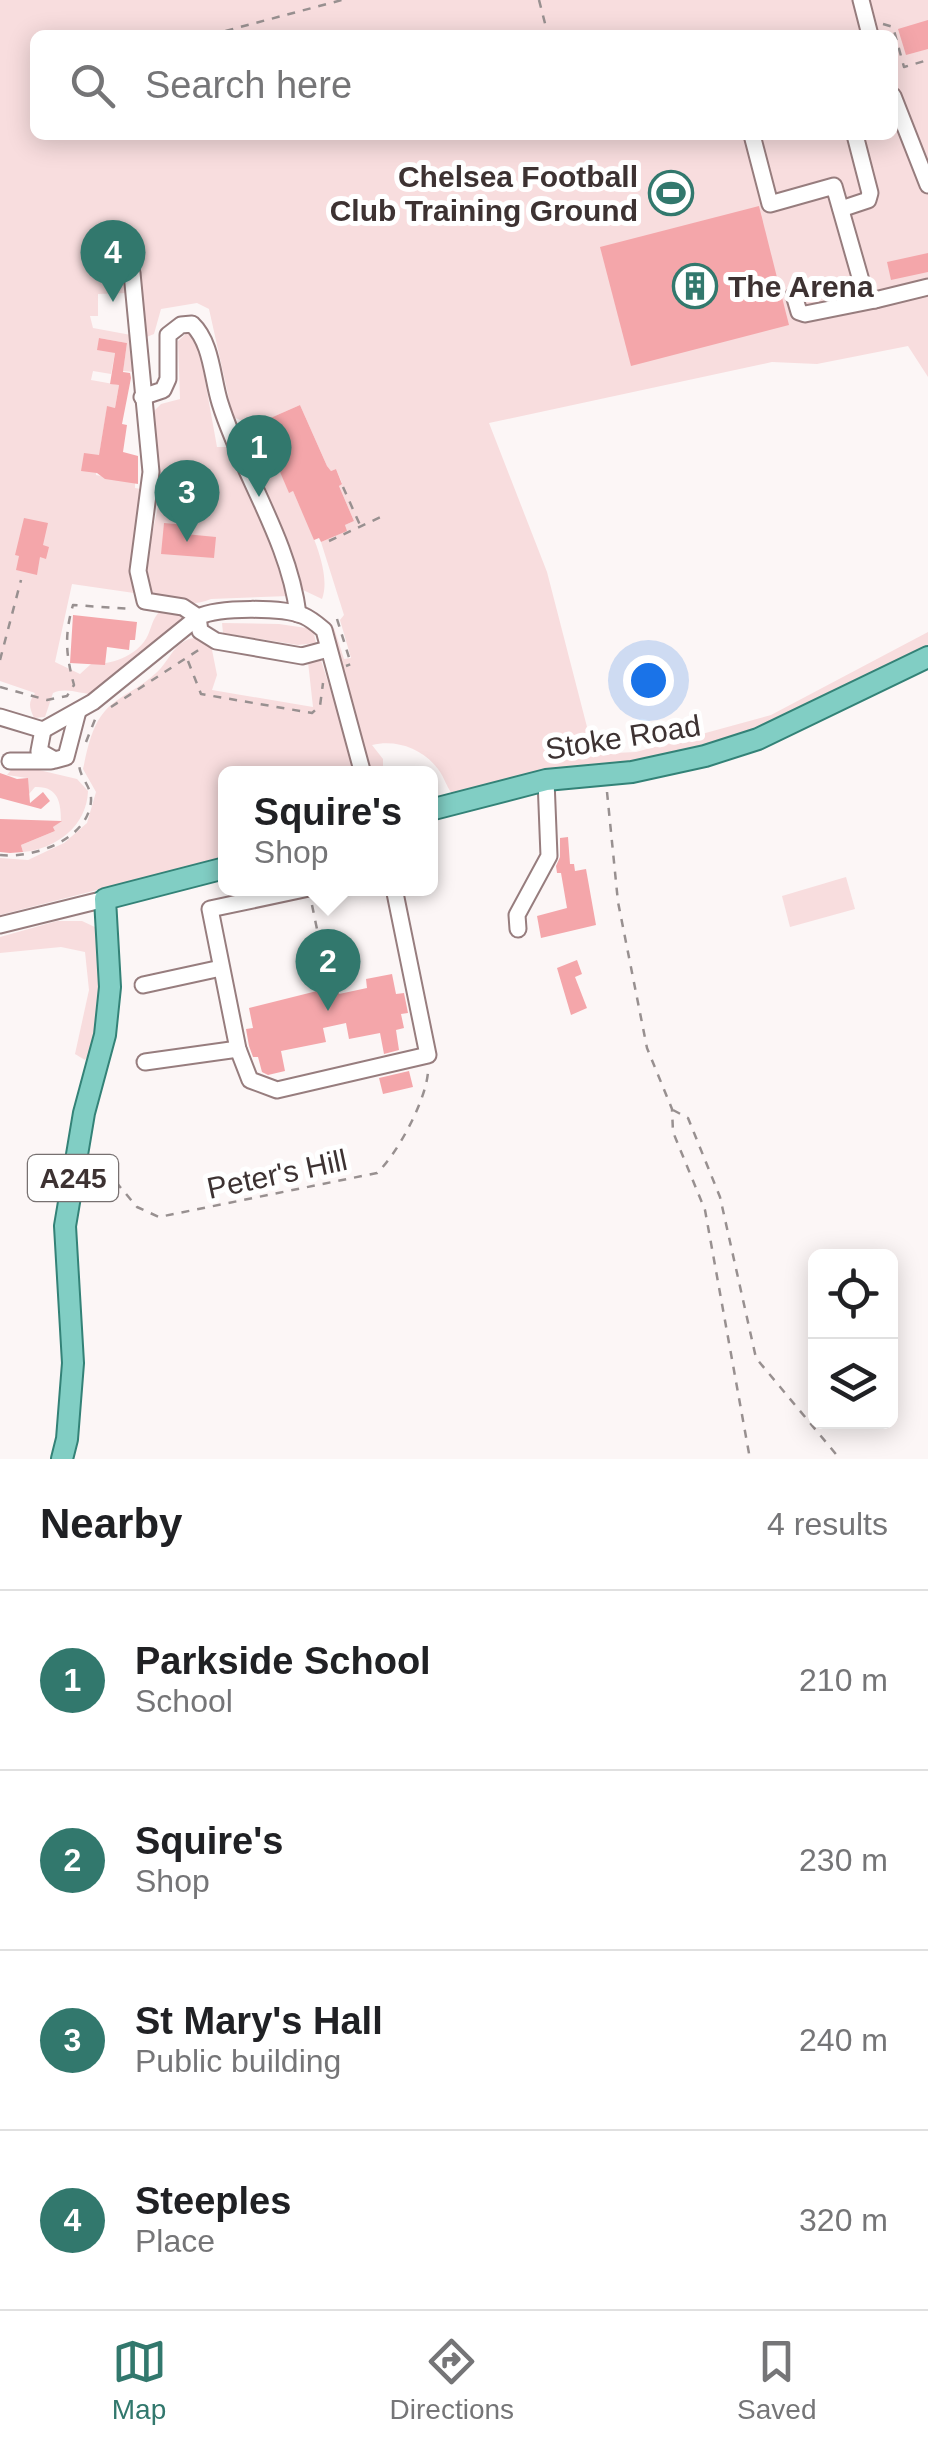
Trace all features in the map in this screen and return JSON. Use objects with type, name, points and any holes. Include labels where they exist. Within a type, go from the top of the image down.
[{"type":"main road","name":"Stoke Road","points":[[438,808],[546,780],[606,775],[705,756],[758,739],[928,657]]},
{"type":"main road","points":[[105,899],[218,870]]},
{"type":"main road","name":"A245","points":[[62,1459],[74,1362],[66,1226],[76,1156],[105,1035],[110,948],[105,899]]},
{"type":"street","points":[[861,0],[864,30]]},
{"type":"street","points":[[898,109],[928,184]]},
{"type":"street","points":[[908,136],[927,132]]},
{"type":"street","points":[[753,140],[772,209],[834,186],[862,291],[866,298],[875,300]]},
{"type":"street","points":[[840,209],[868,200],[870,193],[856,140]]},
{"type":"street","points":[[132,273],[151,472],[138,571],[145,602],[183,607],[198,617],[200,631],[208,638],[302,656],[328,650]]},
{"type":"street","points":[[794,295],[799,312],[805,314],[928,287]]},
{"type":"street","points":[[142,397],[162,390],[168,379],[168,336],[180,325],[192,324],[203,335],[233,445],[288,566],[298,614]]},
{"type":"street","points":[[0,717],[43,730],[78,711],[140,667],[210,611],[285,611],[324,630],[361,766]]},
{"type":"street","points":[[10,761],[66,757],[78,711]]},
{"type":"street","points":[[43,730],[39,751],[55,760]]},
{"type":"street","points":[[518,929],[517,914],[549,856],[546,780]]},
{"type":"street","points":[[269,896],[210,908],[238,1049],[250,1080],[277,1090],[428,1056],[396,896]]},
{"type":"street","points":[[0,925],[105,899]]},
{"type":"street","points":[[143,985],[221,968]]},
{"type":"street","points":[[145,1062],[238,1049]]},
{"type":"path","points":[[229,30],[342,0]]},
{"type":"path","points":[[538,0],[547,30]]},
{"type":"path","points":[[898,47],[904,67],[928,60]]},
{"type":"path","points":[[344,487],[361,527]]},
{"type":"path","points":[[329,541],[383,516]]},
{"type":"path","points":[[0,660],[21,580]]},
{"type":"path","points":[[0,687],[47,700],[67,696],[74,686],[64,650],[65,630],[73,605],[119,610],[140,607],[145,602]]},
{"type":"path","points":[[188,659],[201,694],[312,713],[320,706],[323,675],[351,664],[337,619]]},
{"type":"path","points":[[110,708],[188,659],[208,638]]},
{"type":"path","points":[[0,856],[27,856],[59,842],[81,826],[91,802],[78,764],[94,718]]},
{"type":"path","points":[[606,775],[618,902],[647,1048],[672,1109],[673,1132],[705,1210],[750,1459]]},
{"type":"path","points":[[311,896],[329,987]]},
{"type":"path","name":"Peter's Hill","points":[[76,1156],[105,1169],[137,1207],[159,1217],[378,1173],[388,1163],[425,1093],[428,1056]]},
{"type":"path","points":[[672,1109],[688,1118],[720,1197],[756,1358],[840,1459]]},
{"type":"shaded area","points":[[0,0],[928,0],[928,377],[908,346],[817,364],[772,362],[489,423],[547,572],[594,754],[636,752],[771,715],[928,632],[928,654],[701,753],[454,796],[438,766],[409,747],[372,745],[383,759],[383,766],[366,766],[327,633],[334,628],[344,659],[351,658],[340,620],[344,615],[321,542],[346,531],[345,525],[354,521],[336,469],[331,471],[327,466],[300,405],[259,423],[316,545],[324,574],[322,599],[303,590],[241,441],[246,431],[243,421],[233,417],[209,309],[197,303],[161,309],[154,334],[144,338],[127,293],[98,294],[98,316],[90,316],[93,328],[131,335],[134,372],[123,371],[127,343],[99,338],[115,353],[111,374],[93,371],[91,380],[119,385],[115,408],[107,407],[96,475],[135,482],[135,488],[141,489],[134,593],[72,584],[55,662],[80,674],[91,664],[116,661],[132,653],[144,642],[159,612],[184,615],[185,622],[100,694],[64,690],[53,693],[45,717],[34,718],[30,705],[35,693],[0,681]]},
{"type":"shaded area","points":[[188,332],[197,336],[217,447],[226,447],[283,567],[289,596],[211,599],[188,604],[148,594],[146,562],[162,488],[152,413],[161,404],[180,399],[178,341]]},
{"type":"shaded area","points":[[222,623],[313,629],[316,643],[298,645],[223,633]]},
{"type":"shaded area","points":[[195,638],[214,646],[217,675],[212,690],[313,707],[308,662],[320,657],[355,766],[218,766],[218,859],[0,915],[0,858],[28,860],[64,843],[87,823],[96,792],[83,769],[99,719],[111,705],[156,673],[177,647]]},
{"type":"shaded area","points":[[22,766],[77,779],[88,791],[82,815],[67,834],[47,846],[23,852],[21,845],[55,831],[53,827],[61,821],[59,802],[53,792],[35,787],[29,794],[27,778],[7,775]]},
{"type":"shaded area","points":[[846,877],[855,909],[790,927],[782,896]]},
{"type":"shaded area","points":[[57,921],[82,921],[97,928],[101,1015],[93,1048],[85,1060],[75,1054],[89,990],[85,952],[61,947],[0,953],[0,937]]},
{"type":"building","points":[[928,20],[928,49],[906,55],[898,29]]},
{"type":"building","name":"The Arena","points":[[759,206],[789,325],[631,366],[600,247]]},
{"type":"building","points":[[928,253],[928,272],[891,280],[887,262]]},
{"type":"building","points":[[99,338],[127,343],[123,372],[130,373],[131,378],[122,424],[127,425],[123,452],[138,456],[138,484],[81,471],[84,453],[99,455],[107,406],[115,408],[119,385],[110,384],[115,353],[97,350]]},
{"type":"building","points":[[300,405],[327,466],[331,471],[336,469],[354,521],[345,525],[347,531],[321,542],[319,538],[314,540],[293,491],[289,493],[259,423]]},
{"type":"building","points":[[24,518],[48,523],[43,545],[49,547],[46,559],[40,557],[37,575],[16,570],[19,556],[15,555]]},
{"type":"building","points":[[164,523],[186,525],[185,534],[216,537],[214,558],[161,554]]},
{"type":"building","points":[[73,615],[137,622],[135,640],[130,640],[129,650],[107,647],[105,665],[70,663]]},
{"type":"building","points":[[0,773],[28,778],[30,803],[43,792],[50,801],[41,809],[0,798]]},
{"type":"building","points":[[0,819],[62,821],[53,827],[55,831],[21,845],[23,852],[10,853],[0,852]]},
{"type":"building","points":[[568,837],[570,864],[574,864],[575,871],[586,869],[596,925],[541,938],[537,916],[567,908],[561,873],[557,873],[556,866],[560,838]]},
{"type":"building","points":[[577,960],[582,974],[575,977],[587,1008],[571,1015],[557,968]]},
{"type":"building","points":[[392,974],[396,994],[404,993],[408,1013],[401,1014],[404,1028],[396,1030],[399,1050],[384,1054],[380,1033],[349,1039],[346,1023],[323,1028],[326,1042],[281,1051],[285,1071],[268,1075],[262,1072],[258,1057],[253,1057],[249,1046],[246,1029],[253,1028],[249,1008],[337,986],[339,994],[367,988],[366,979]]},
{"type":"building","points":[[409,1071],[413,1087],[383,1094],[379,1078]]},
{"type":"place","name":"Chelsea Football Club Training Ground","points":[[671,193]]},
{"type":"place","name":"The Arena","points":[[695,286]]},
{"type":"place","name":"Steeples","points":[[113,302]]},
{"type":"place","name":"Parkside School","points":[[259,497]]},
{"type":"place","name":"St Mary's Hall","points":[[187,542]]},
{"type":"place","name":"Squire's","points":[[328,1011]]}]
